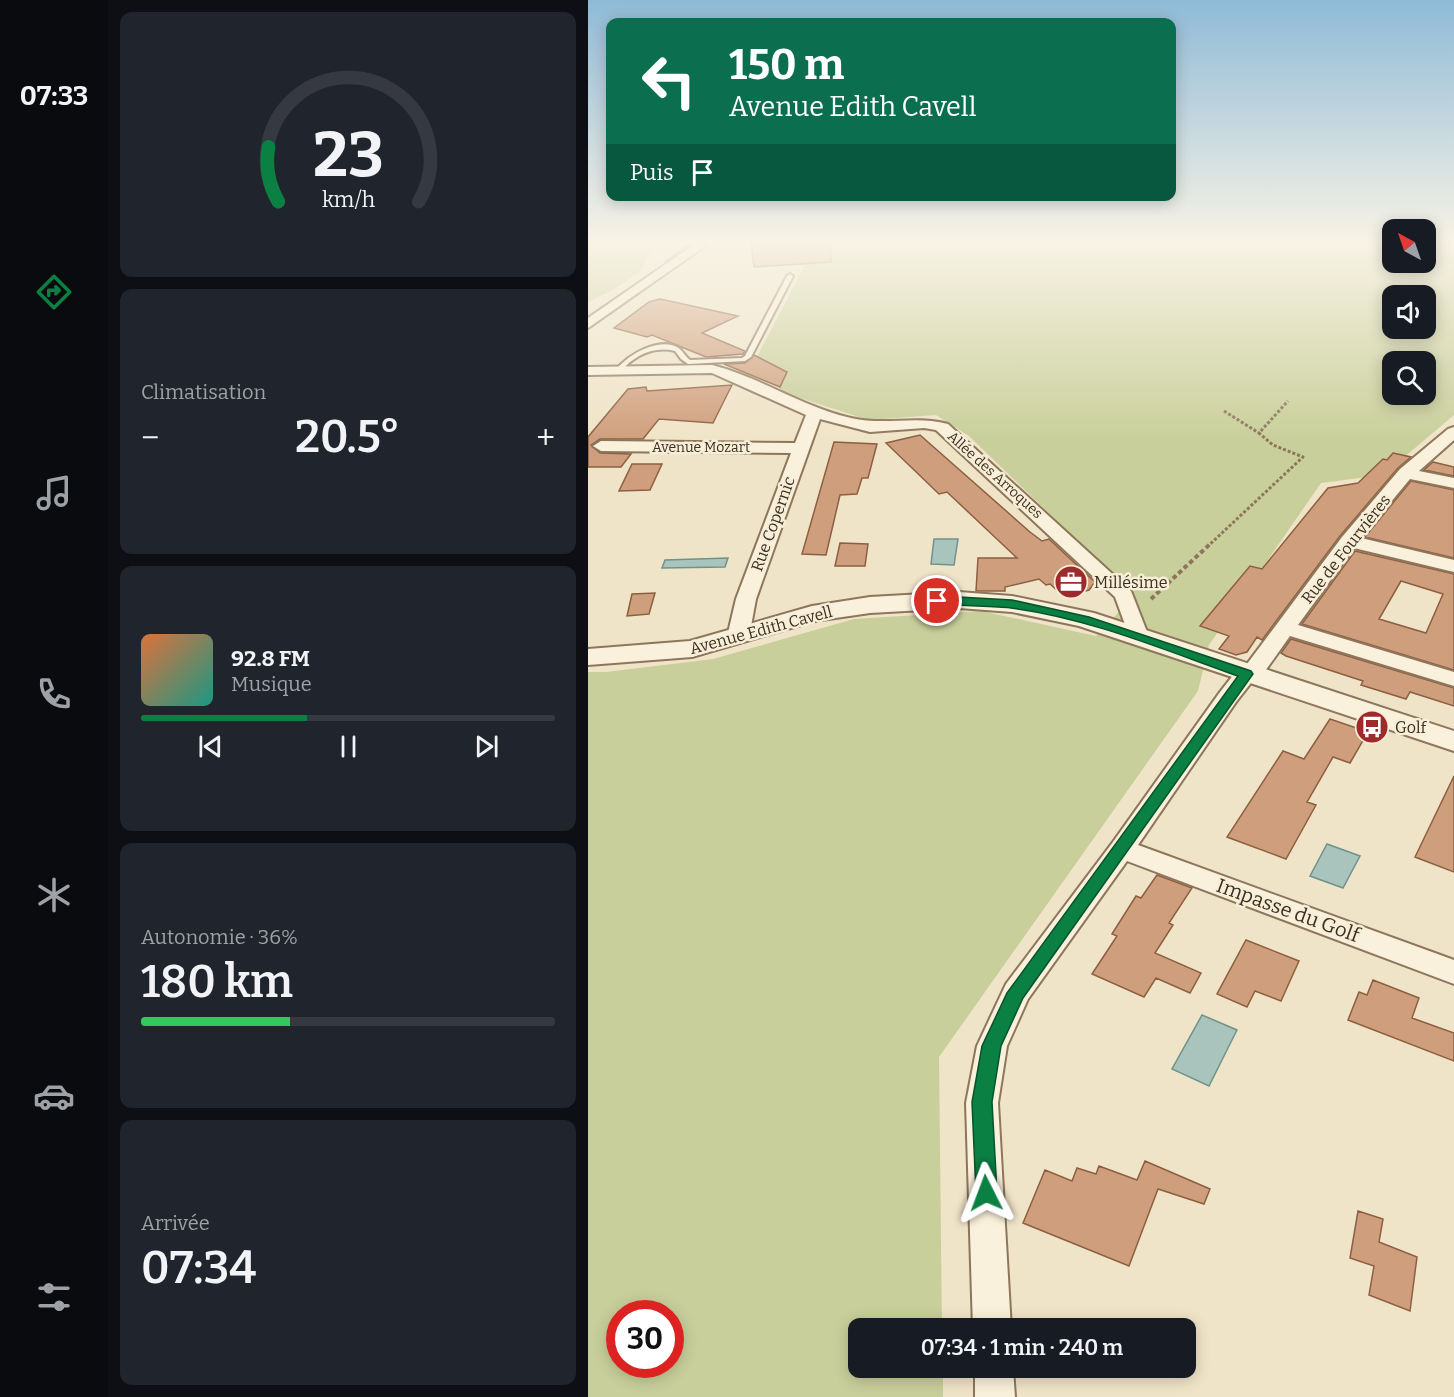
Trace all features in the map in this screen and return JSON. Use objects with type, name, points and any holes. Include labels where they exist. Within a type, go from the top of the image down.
[{"type":"street","points":[[588,324],[609,309]]},
{"type":"street","name":"Allée des Arroques","points":[[588,371],[712,369],[726,372],[780,399],[814,412],[872,427],[930,423],[942,427],[1124,595],[1138,637]]},
{"type":"street","name":"Rue Copernic","points":[[738,637],[746,599],[814,412]]},
{"type":"street","name":"Rue de Fourvières","points":[[992,1318],[982,1102],[992,1046],[1016,993],[1246,674],[1255,669],[1349,541],[1406,473],[1453,433]]},
{"type":"street","name":"Avenue Mozart","points":[[601,446],[800,448]]},
{"type":"street","points":[[1406,473],[1454,483]]},
{"type":"street","points":[[1349,541],[1454,566]]},
{"type":"street","name":"Avenue Edith Cavell","points":[[588,657],[692,649],[812,614],[870,605],[959,600],[1012,604],[1085,619],[1454,741]]},
{"type":"street","points":[[1286,628],[1454,679]]},
{"type":"street","name":"Impasse du Golf","points":[[1122,849],[1454,972]]},
{"type":"street","points":[[994,1378],[995,1397]]},
{"type":"lane","points":[[619,370],[643,351],[661,346],[677,350],[688,362],[743,360],[748,357],[773,309]]},
{"type":"path","points":[[1259,433],[1288,401]]},
{"type":"path","points":[[1151,599],[1302,457],[1273,446],[1259,433],[1224,411]]},
{"type":"green space","points":[[782,309],[1382,309],[1382,339],[1436,339],[1436,309],[1454,309],[1454,415],[1383,475],[1321,483],[1209,645],[1198,691],[939,1057],[942,1318],[848,1318],[848,1378],[943,1378],[943,1397],[588,1397],[588,672],[606,672],[713,659],[854,619],[981,611],[1096,636],[1134,596],[969,436],[936,415],[868,420],[785,393],[752,366]]},
{"type":"water","points":[[934,539],[958,539],[954,565],[931,564]]},
{"type":"water","points":[[728,558],[725,567],[662,568],[665,560]]},
{"type":"water","points":[[1327,844],[1360,856],[1343,888],[1310,876]]},
{"type":"water","points":[[1202,1015],[1237,1030],[1209,1086],[1172,1069]]},
{"type":"building","points":[[639,309],[707,309],[738,316],[702,333],[745,351],[743,354],[706,357],[652,335],[647,337],[614,328]]},
{"type":"building","points":[[754,355],[787,372],[780,387],[724,364],[745,363]]},
{"type":"building","points":[[732,385],[713,423],[659,419],[643,439],[600,439],[591,445],[600,453],[631,454],[621,467],[588,467],[588,437],[628,389],[646,387],[647,391]]},
{"type":"building","points":[[920,435],[1030,532],[1042,541],[1049,539],[1095,582],[1089,590],[1070,595],[1060,593],[1050,584],[1046,585],[1039,579],[1005,587],[1005,591],[976,591],[978,558],[1017,558],[947,492],[939,494],[886,443]]},
{"type":"building","points":[[834,442],[877,444],[868,478],[862,478],[857,494],[840,495],[826,555],[802,554]]},
{"type":"building","points":[[1393,453],[1411,457],[1398,468],[1340,536],[1262,640],[1257,637],[1247,652],[1236,655],[1219,649],[1229,636],[1200,626],[1250,566],[1262,569],[1328,488],[1358,483],[1383,459],[1387,460]]},
{"type":"building","points":[[1433,462],[1454,467],[1454,476],[1424,470]]},
{"type":"building","points":[[632,464],[662,464],[650,490],[619,491]]},
{"type":"building","points":[[1411,481],[1454,490],[1454,558],[1365,537]]},
{"type":"building","points":[[840,543],[868,544],[865,566],[835,566]]},
{"type":"building","points":[[1355,551],[1454,574],[1454,670],[1302,624]],"holes":[[[1401,581],[1443,594],[1426,633],[1379,619]]]},
{"type":"building","points":[[655,593],[649,614],[627,616],[632,594]]},
{"type":"building","points":[[1291,639],[1454,688],[1454,706],[1410,692],[1406,699],[1361,685],[1363,681],[1286,656],[1281,653]]},
{"type":"building","points":[[1330,719],[1368,732],[1350,763],[1333,757],[1307,802],[1316,805],[1286,859],[1227,837],[1283,751],[1304,759]]},
{"type":"building","points":[[1454,776],[1454,872],[1415,857]]},
{"type":"building","points":[[1157,875],[1192,888],[1169,923],[1173,925],[1155,953],[1201,973],[1190,993],[1156,978],[1144,997],[1092,974],[1117,936],[1112,934],[1136,896],[1141,898]]},
{"type":"building","points":[[1246,940],[1299,961],[1281,1001],[1255,991],[1247,1007],[1217,994]]},
{"type":"building","points":[[1373,980],[1419,998],[1412,1018],[1454,1033],[1454,1061],[1348,1020],[1359,992],[1367,995]]},
{"type":"building","points":[[1145,1161],[1210,1189],[1204,1204],[1158,1189],[1129,1266],[1023,1223],[1045,1170],[1072,1181],[1077,1168],[1096,1174],[1099,1166],[1137,1180]]},
{"type":"building","points":[[1358,1211],[1383,1219],[1379,1242],[1417,1257],[1410,1311],[1369,1295],[1374,1266],[1350,1258]]},
{"type":"place","name":"Millésime","points":[[1071,582]]},
{"type":"place","name":"Golf","points":[[1372,727]]},
{"type":"route","points":[[937,601],[959,600],[1012,604],[1085,619],[1246,674],[1016,993],[992,1046],[982,1102],[986,1193]]}]
